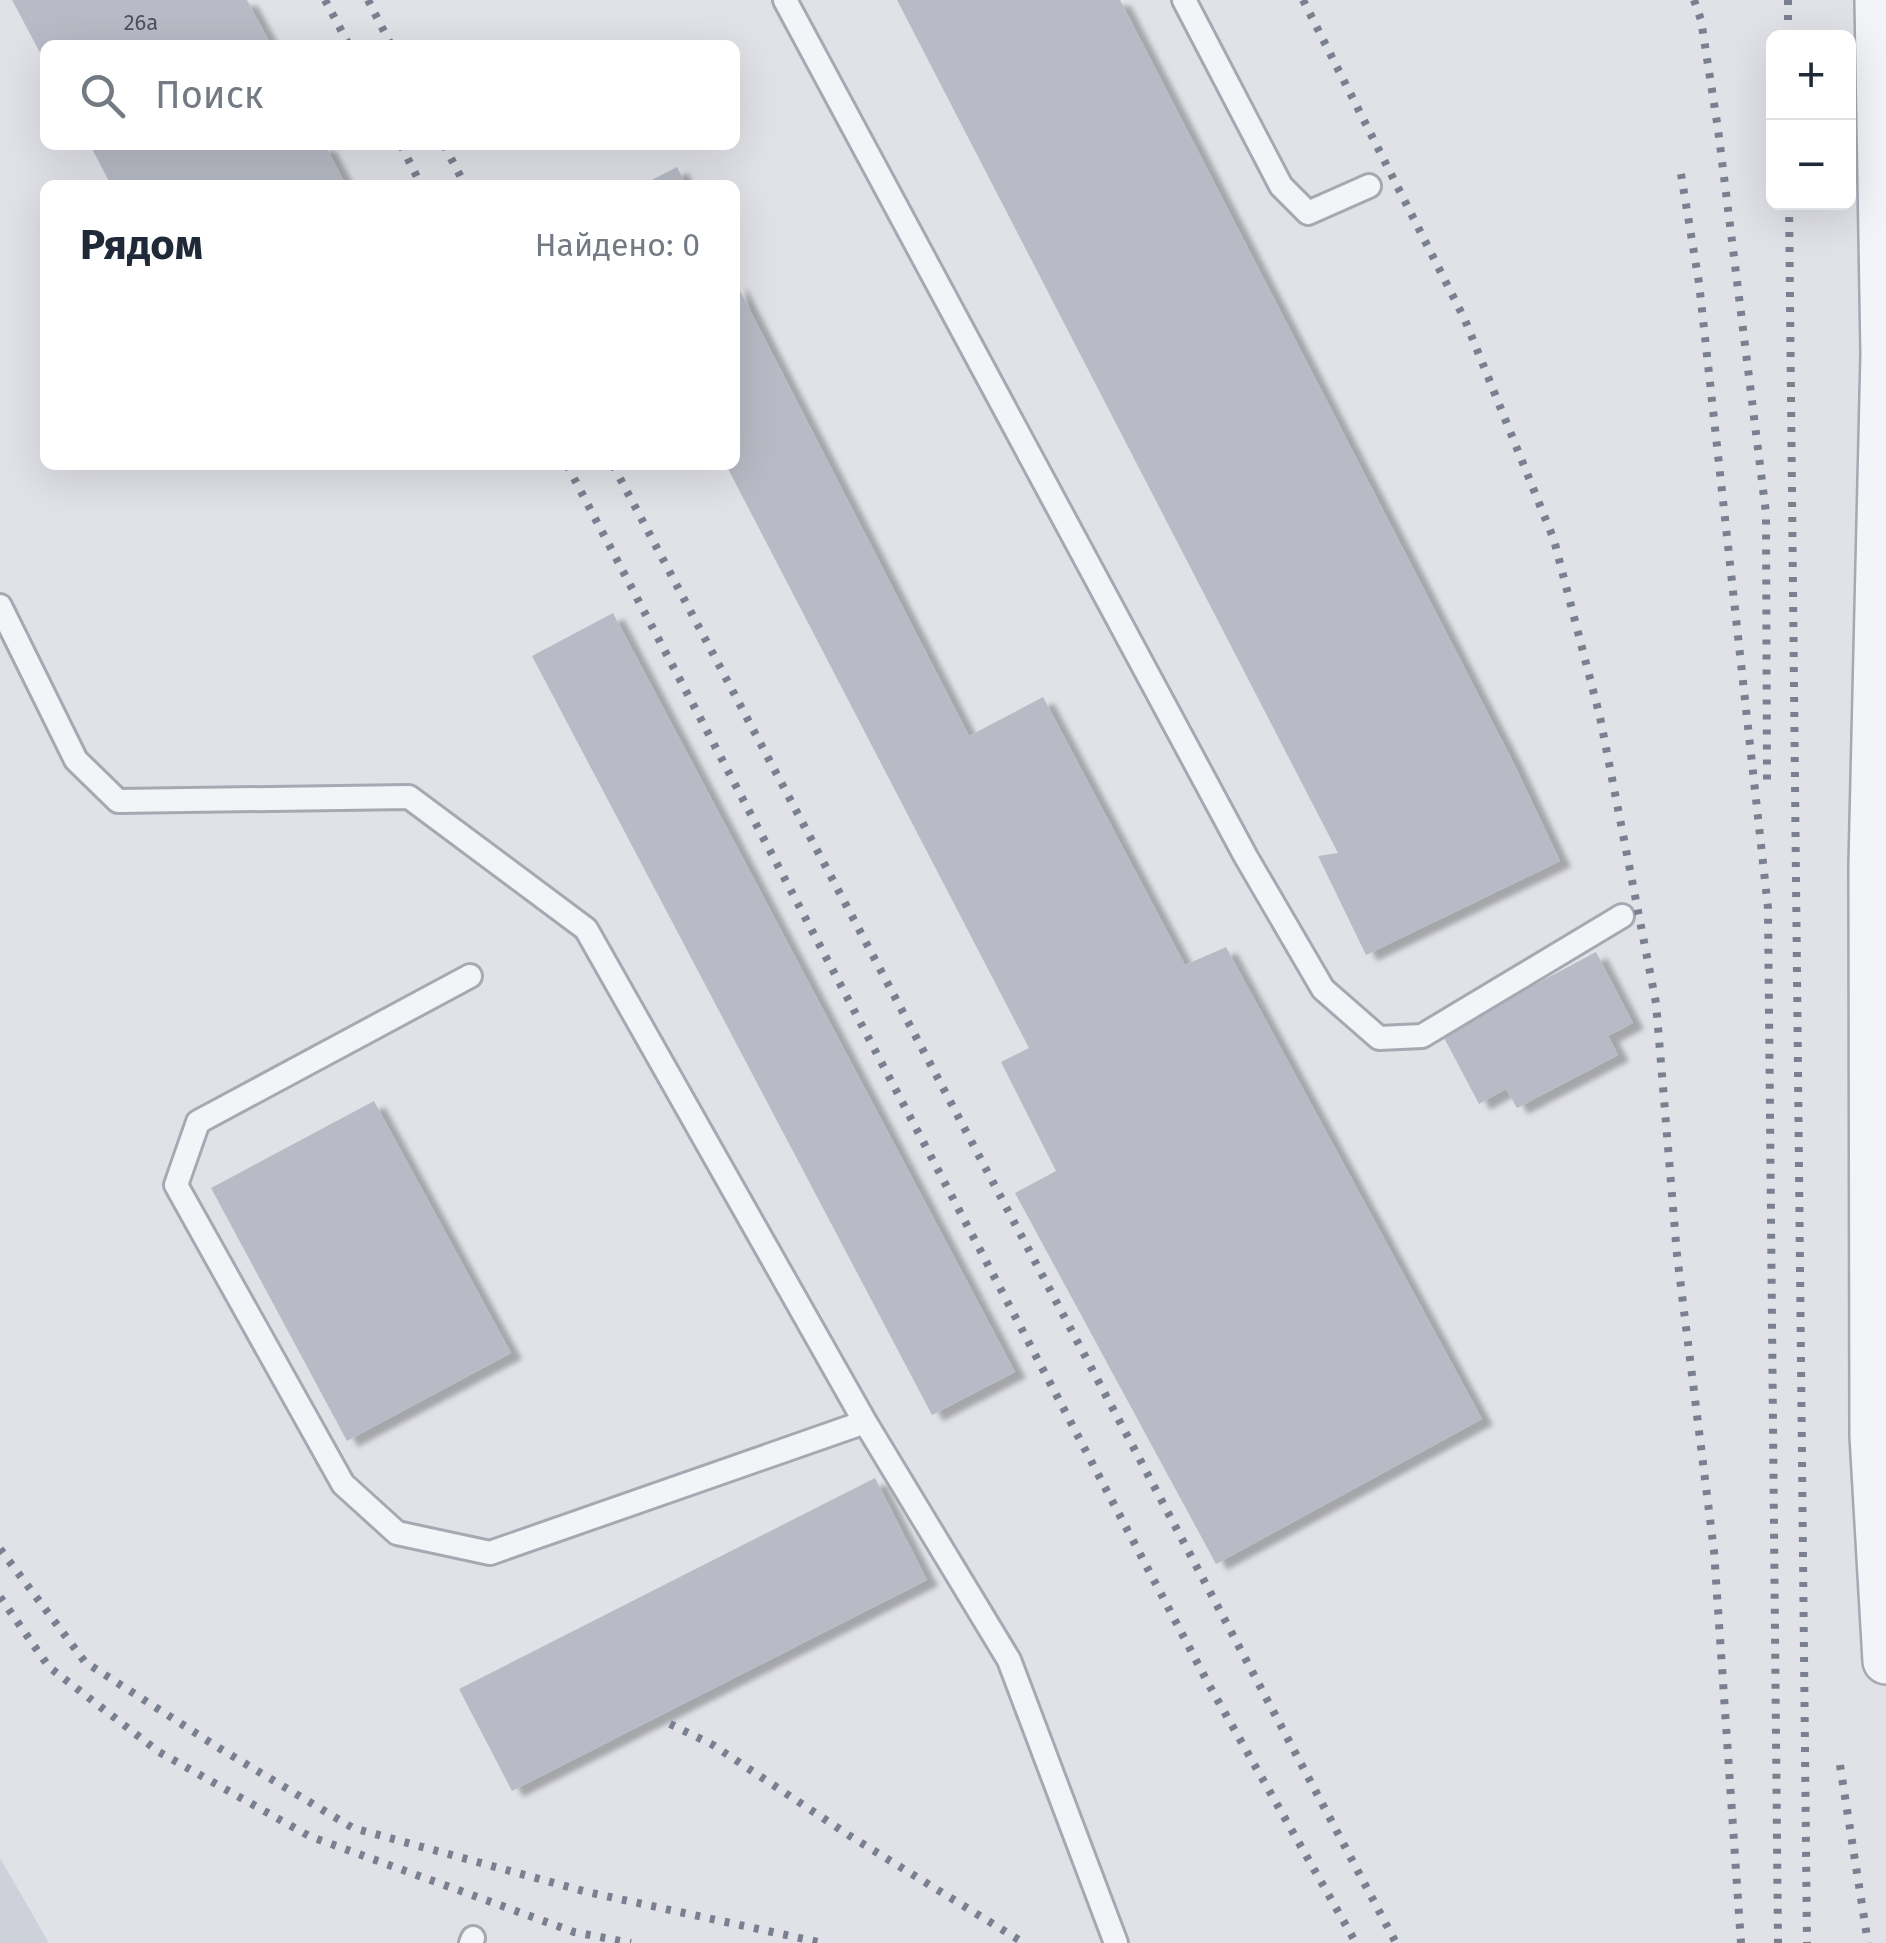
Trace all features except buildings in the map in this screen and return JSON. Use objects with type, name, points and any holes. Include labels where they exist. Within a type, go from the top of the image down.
[{"type":"street","points":[[1878,0],[1884,354],[1873,1436],[1886,1661]]},
{"type":"lane","points":[[785,0],[1246,857],[1322,989],[1379,1038],[1422,1036],[1622,916]]},
{"type":"lane","points":[[1184,0],[1281,186],[1308,214],[1369,186]]},
{"type":"lane","points":[[0,606],[76,760],[118,801],[409,797],[586,929],[865,1422],[1009,1660],[1116,1943]]},
{"type":"lane","points":[[470,976],[198,1122],[176,1186],[343,1484],[397,1533],[490,1554],[865,1422]]},
{"type":"shaded area","points":[[0,1858],[49,1943],[0,1943]]},
{"type":"railway","points":[[325,0],[346,40]]},
{"type":"railway","points":[[368,0],[388,40]]},
{"type":"railway","points":[[1303,0],[1465,320],[1554,540],[1600,717],[1656,1003],[1677,1255],[1714,1551],[1741,1943]]},
{"type":"railway","points":[[1694,0],[1701,20],[1718,129],[1766,513],[1767,783]]},
{"type":"railway","points":[[1788,0],[1788,30]]},
{"type":"railway","points":[[404,150],[418,180]]},
{"type":"railway","points":[[447,150],[462,180]]},
{"type":"railway","points":[[1681,174],[1699,283],[1768,908],[1778,1943]]},
{"type":"railway","points":[[1789,210],[1807,1943]]},
{"type":"railway","points":[[570,470],[1209,1685],[1356,1943]]},
{"type":"railway","points":[[616,470],[1396,1943]]},
{"type":"railway","points":[[0,1549],[85,1662],[353,1828],[587,1892],[823,1943]]},
{"type":"railway","points":[[0,1597],[49,1667],[159,1752],[309,1836],[574,1932],[631,1943]]},
{"type":"railway","points":[[670,1724],[713,1745],[850,1836],[1024,1943]]},
{"type":"railway","points":[[1840,1765],[1868,1943]]}]
